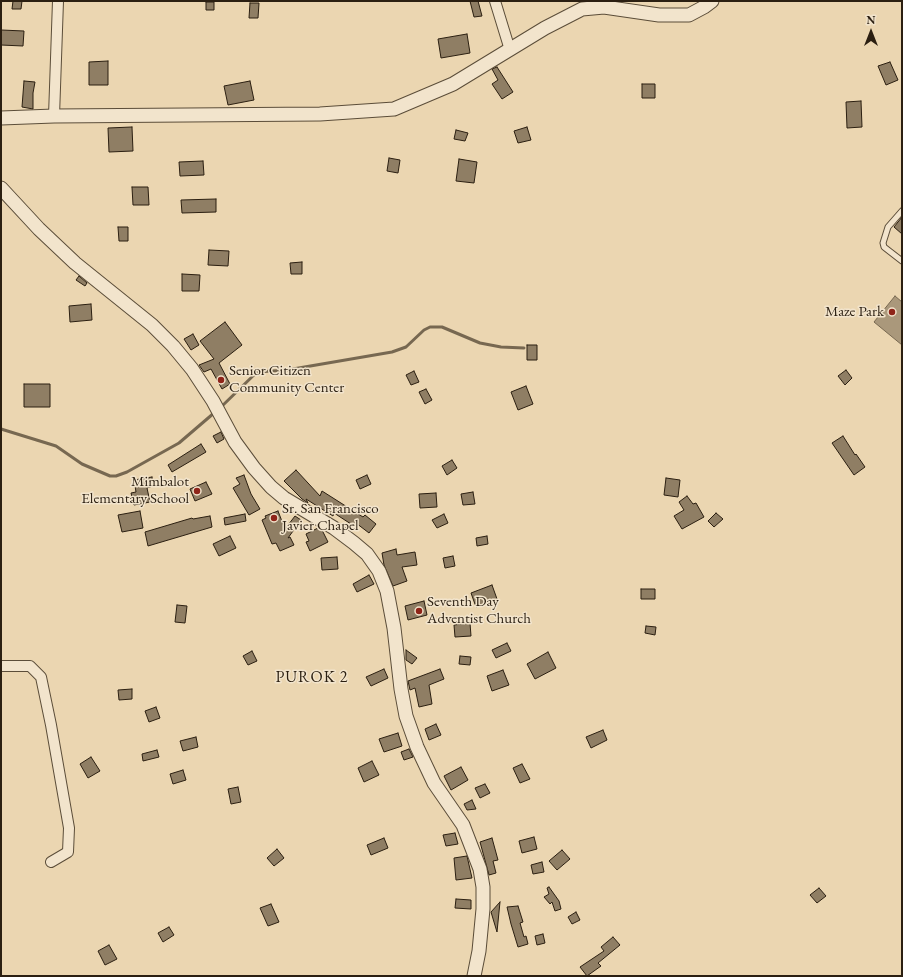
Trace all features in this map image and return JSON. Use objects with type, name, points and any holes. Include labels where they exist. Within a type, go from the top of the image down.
[{"type":"street","points":[[54,116],[58,1]]},
{"type":"street","points":[[495,1],[510,50]]},
{"type":"street","points":[[1,118],[54,116],[320,114],[394,108],[453,84],[552,24],[582,9],[604,7],[659,15],[690,15],[712,1]]},
{"type":"street","points":[[1,188],[75,263],[152,325],[192,369],[213,401],[235,442],[254,468],[271,487],[284,498],[334,528],[354,543],[367,554],[379,571],[387,591],[394,628],[403,702],[416,747],[434,783],[464,825],[480,869],[483,887],[483,909],[479,951],[474,976]]},
{"type":"street","points":[[1,666],[30,666],[41,677],[69,828],[68,852],[51,862]]},
{"type":"lane","points":[[902,211],[888,227],[884,243],[884,247],[902,261]]},
{"type":"shaded area","name":"Maze Park","points":[[895,296],[902,302],[902,345],[874,322]]},
{"type":"building","points":[[13,1],[22,1],[21,9],[12,9]]},
{"type":"building","points":[[470,1],[478,1],[482,16],[474,17]]},
{"type":"building","points":[[206,2],[214,2],[214,10],[206,10]]},
{"type":"building","points":[[250,3],[259,3],[258,18],[249,18]]},
{"type":"building","points":[[1,30],[24,31],[23,46],[1,45]]},
{"type":"building","points":[[467,34],[470,53],[441,58],[438,39]]},
{"type":"building","points":[[108,61],[108,85],[89,85],[89,62]]},
{"type":"building","points":[[890,62],[898,80],[886,85],[878,66]]},
{"type":"building","points":[[497,67],[513,92],[502,99],[492,84],[498,80],[492,69]]},
{"type":"building","points":[[24,81],[35,82],[33,109],[22,107]]},
{"type":"building","points":[[250,81],[254,100],[228,105],[224,86]]},
{"type":"building","points":[[642,84],[655,84],[655,98],[642,98]]},
{"type":"building","points":[[861,101],[862,127],[847,128],[846,102]]},
{"type":"building","points":[[132,127],[133,151],[109,152],[108,128]]},
{"type":"building","points":[[527,127],[531,140],[518,143],[514,131]]},
{"type":"building","points":[[456,130],[468,133],[465,141],[454,139]]},
{"type":"building","points":[[389,158],[400,160],[398,173],[387,171]]},
{"type":"building","points":[[459,159],[477,162],[474,183],[456,181]]},
{"type":"building","points":[[203,161],[204,175],[180,176],[179,162]]},
{"type":"building","points":[[132,187],[148,187],[149,205],[133,205]]},
{"type":"building","points":[[216,199],[216,212],[182,213],[181,200]]},
{"type":"building","points":[[902,217],[902,234],[894,227]]},
{"type":"building","points":[[118,227],[128,227],[128,241],[119,241]]},
{"type":"building","points":[[209,250],[229,251],[228,266],[208,265]]},
{"type":"building","points":[[302,262],[302,274],[291,274],[290,263]]},
{"type":"building","points":[[182,274],[200,275],[199,291],[182,291]]},
{"type":"building","points":[[79,276],[87,283],[85,286],[76,280]]},
{"type":"building","points":[[91,304],[92,320],[70,322],[69,306]]},
{"type":"building","points":[[225,322],[242,345],[219,363],[230,384],[222,389],[211,369],[204,372],[199,365],[214,359],[200,341]]},
{"type":"building","points":[[193,334],[199,345],[191,350],[184,339]]},
{"type":"building","points":[[527,345],[537,345],[537,360],[527,360]]},
{"type":"building","points":[[846,370],[852,378],[845,385],[838,376]]},
{"type":"building","points":[[414,371],[419,382],[411,385],[406,375]]},
{"type":"building","points":[[24,384],[50,384],[50,407],[24,407]]},
{"type":"building","points":[[526,386],[533,404],[518,410],[511,392]]},
{"type":"building","points":[[426,389],[432,400],[425,404],[419,392]]},
{"type":"building","points":[[221,432],[224,439],[217,443],[213,436]]},
{"type":"building","points":[[843,436],[855,455],[856,454],[865,467],[854,475],[832,443]]},
{"type":"building","points":[[201,444],[206,452],[172,472],[168,465]]},
{"type":"building","points":[[452,460],[457,468],[447,475],[442,466]]},
{"type":"building","points":[[296,470],[320,496],[322,491],[363,517],[365,515],[376,524],[369,533],[356,523],[354,526],[334,513],[333,516],[306,499],[308,503],[302,499],[284,481]]},
{"type":"building","points":[[244,475],[251,494],[260,509],[249,515],[233,488],[240,484],[236,478]]},
{"type":"building","points":[[367,475],[371,484],[360,489],[356,480]]},
{"type":"building","points":[[152,477],[153,486],[147,488],[150,502],[134,505],[131,493],[136,492],[134,480]]},
{"type":"building","points":[[666,478],[680,480],[678,497],[664,495]]},
{"type":"building","points":[[206,482],[212,494],[195,501],[190,489]]},
{"type":"building","points":[[473,492],[475,504],[463,505],[461,494]]},
{"type":"building","points":[[436,493],[437,507],[420,508],[419,494]]},
{"type":"building","points":[[687,496],[693,504],[696,503],[704,517],[682,529],[674,516],[684,510],[679,502]]},
{"type":"building","points":[[140,511],[143,528],[122,532],[118,515]]},
{"type":"building","points":[[278,511],[285,529],[295,516],[301,520],[288,538],[290,537],[294,545],[280,551],[276,543],[272,544],[262,520],[266,518],[265,516]]},
{"type":"building","points":[[716,513],[723,519],[714,527],[708,521]]},
{"type":"building","points":[[245,514],[246,521],[225,525],[224,518]]},
{"type":"building","points":[[444,514],[448,523],[437,528],[432,520]]},
{"type":"building","points":[[210,516],[212,527],[148,546],[145,532],[192,518]]},
{"type":"building","points":[[318,528],[322,530],[328,542],[310,551],[306,542],[309,541],[306,534]]},
{"type":"building","points":[[230,536],[236,548],[219,556],[213,544]]},
{"type":"building","points":[[487,536],[488,544],[477,546],[476,538]]},
{"type":"building","points":[[396,549],[397,555],[415,552],[417,565],[402,567],[407,581],[393,586],[384,565],[382,553]]},
{"type":"building","points":[[453,556],[455,566],[445,568],[443,558]]},
{"type":"building","points":[[337,557],[338,569],[322,570],[321,558]]},
{"type":"building","points":[[369,575],[374,584],[357,592],[353,584]]},
{"type":"building","points":[[492,585],[497,599],[476,607],[471,593]]},
{"type":"building","points":[[641,589],[655,589],[655,599],[641,599]]},
{"type":"building","points":[[424,601],[427,615],[408,620],[405,606]]},
{"type":"building","points":[[177,605],[187,606],[185,623],[175,622]]},
{"type":"building","points":[[470,623],[471,636],[455,637],[454,625]]},
{"type":"building","points":[[646,626],[656,627],[655,635],[645,633]]},
{"type":"building","points":[[507,643],[511,651],[496,658],[492,650]]},
{"type":"building","points":[[406,650],[417,658],[412,664],[406,660]]},
{"type":"building","points":[[252,651],[257,661],[248,665],[243,656]]},
{"type":"building","points":[[548,652],[556,668],[535,679],[527,664]]},
{"type":"building","points":[[460,656],[471,657],[470,665],[459,664]]},
{"type":"building","points":[[384,669],[388,678],[371,686],[366,677]]},
{"type":"building","points":[[440,669],[444,679],[429,685],[432,704],[419,707],[415,688],[410,690],[408,681]]},
{"type":"building","points":[[503,670],[509,685],[492,691],[487,676]]},
{"type":"building","points":[[132,689],[132,699],[119,700],[118,690]]},
{"type":"building","points":[[156,707],[160,718],[149,722],[145,711]]},
{"type":"building","points":[[436,724],[441,735],[429,740],[425,729]]},
{"type":"building","points":[[603,730],[607,740],[591,748],[586,737]]},
{"type":"building","points":[[398,733],[402,746],[384,752],[379,739]]},
{"type":"building","points":[[196,737],[198,747],[183,751],[180,741]]},
{"type":"building","points":[[409,749],[413,757],[404,760],[401,752]]},
{"type":"building","points":[[157,750],[159,757],[143,761],[142,754]]},
{"type":"building","points":[[91,757],[100,771],[88,778],[80,764]]},
{"type":"building","points":[[372,761],[379,775],[364,782],[358,768]]},
{"type":"building","points":[[522,764],[530,779],[520,783],[513,768]]},
{"type":"building","points":[[461,767],[468,780],[451,790],[444,776]]},
{"type":"building","points":[[183,770],[186,780],[173,784],[170,774]]},
{"type":"building","points":[[485,784],[490,793],[480,798],[475,788]]},
{"type":"building","points":[[238,787],[241,802],[231,804],[228,789]]},
{"type":"building","points":[[472,800],[476,809],[467,810],[464,804]]},
{"type":"building","points":[[455,833],[458,844],[446,846],[443,835]]},
{"type":"building","points":[[534,837],[537,849],[522,853],[519,841]]},
{"type":"building","points":[[384,838],[388,848],[371,855],[367,845]]},
{"type":"building","points":[[492,838],[498,860],[493,861],[496,873],[489,875],[480,842]]},
{"type":"building","points":[[277,849],[284,858],[274,866],[267,858]]},
{"type":"building","points":[[562,850],[570,859],[557,870],[549,861]]},
{"type":"building","points":[[467,856],[472,878],[456,880],[454,858]]},
{"type":"building","points":[[542,862],[544,872],[533,874],[531,865]]},
{"type":"building","points":[[549,887],[559,901],[561,909],[555,911],[552,902],[550,904],[544,897],[549,894],[547,888]]},
{"type":"building","points":[[819,888],[826,896],[817,903],[810,895]]},
{"type":"building","points":[[456,899],[471,900],[471,909],[455,908]]},
{"type":"building","points":[[500,902],[497,932],[491,912]]},
{"type":"building","points":[[271,904],[279,922],[268,926],[260,908]]},
{"type":"building","points":[[518,906],[523,922],[520,923],[524,937],[526,936],[528,944],[518,947],[507,907]]},
{"type":"building","points":[[576,912],[580,920],[572,924],[568,917]]},
{"type":"building","points":[[169,927],[174,935],[163,942],[158,933]]},
{"type":"building","points":[[543,934],[545,943],[537,945],[535,936]]},
{"type":"building","points":[[613,937],[620,945],[598,963],[601,966],[587,976],[580,967],[604,951],[601,947]]},
{"type":"building","points":[[109,945],[117,959],[105,965],[98,951]]},
{"type":"waterway","points":[[220,408],[257,372],[287,370],[392,352],[406,347],[424,330],[430,327],[442,327],[480,343],[501,347],[524,348]]},
{"type":"waterway","points":[[1,429],[56,446],[82,464],[110,476],[116,476],[127,472],[179,443],[214,413]]},
{"type":"place","name":"Maze Park","points":[[892,312]]},
{"type":"place","name":"Senior Citizen Community Center","points":[[221,380]]},
{"type":"place","name":"Mimbalot Elementary School","points":[[197,491]]},
{"type":"place","name":"Sr. San Francisco Javier Chapel","points":[[274,518]]},
{"type":"place","name":"Seventh Day Adventist Church","points":[[419,611]]},
{"type":"district","name":"PUROK 2","points":[[312,678]]}]
